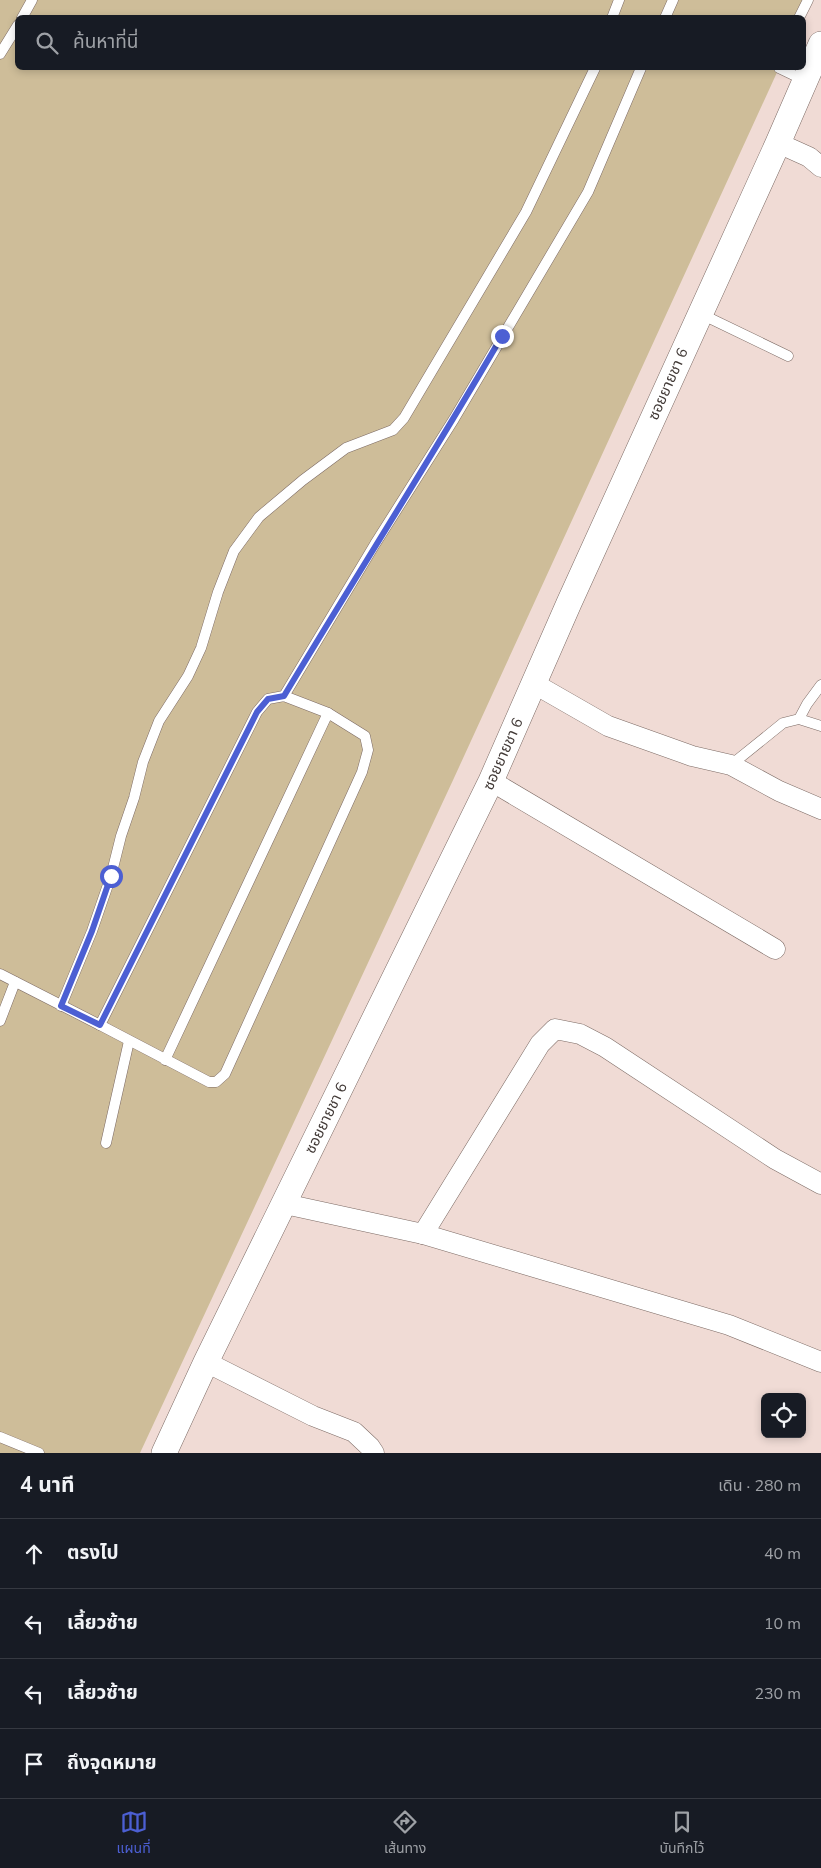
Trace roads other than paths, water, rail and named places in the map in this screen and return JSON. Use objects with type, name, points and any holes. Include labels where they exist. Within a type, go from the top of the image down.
[{"type":"street","name":"ซอยยายชา 6","points":[[164,1453],[206,1362],[491,781],[533,683],[821,44]]},
{"type":"street","points":[[778,143],[809,157],[821,167]]},
{"type":"street","points":[[533,683],[608,726],[692,756],[731,765],[821,809]]},
{"type":"street","points":[[491,781],[775,949]]},
{"type":"street","points":[[423,1234],[540,1044],[556,1029],[580,1034],[605,1047],[775,1159],[821,1184]]},
{"type":"street","points":[[285,1204],[423,1234],[729,1325],[821,1362]]},
{"type":"street","points":[[206,1362],[313,1416],[354,1432],[374,1453]]},
{"type":"lane","points":[[24,15],[32,0]]},
{"type":"lane","points":[[613,15],[618,0]]},
{"type":"lane","points":[[669,15],[673,0]]},
{"type":"lane","points":[[801,15],[808,0]]},
{"type":"lane","points":[[0,54],[15,30]]},
{"type":"lane","points":[[61,1006],[92,931],[111,876],[143,762],[159,721],[188,676],[198,655],[218,592],[234,551],[260,517],[303,480],[346,448],[393,430],[404,418],[526,212],[594,70]]},
{"type":"lane","points":[[284,696],[375,544],[454,419],[588,192],[639,70]]},
{"type":"lane","points":[[783,70],[804,80]]},
{"type":"lane","points":[[700,314],[788,356]]},
{"type":"lane","points":[[799,719],[821,684]]},
{"type":"lane","points":[[0,974],[209,1082],[216,1082],[224,1074],[362,772],[368,750],[365,736],[328,713],[284,696],[268,699],[257,712],[100,1025]]},
{"type":"lane","points":[[165,1060],[328,713]]},
{"type":"lane","points":[[731,765],[783,724],[799,719],[821,726]]},
{"type":"lane","points":[[0,1021],[15,982]]},
{"type":"lane","points":[[106,1142],[129,1040]]},
{"type":"lane","points":[[0,1437],[39,1453]]}]
